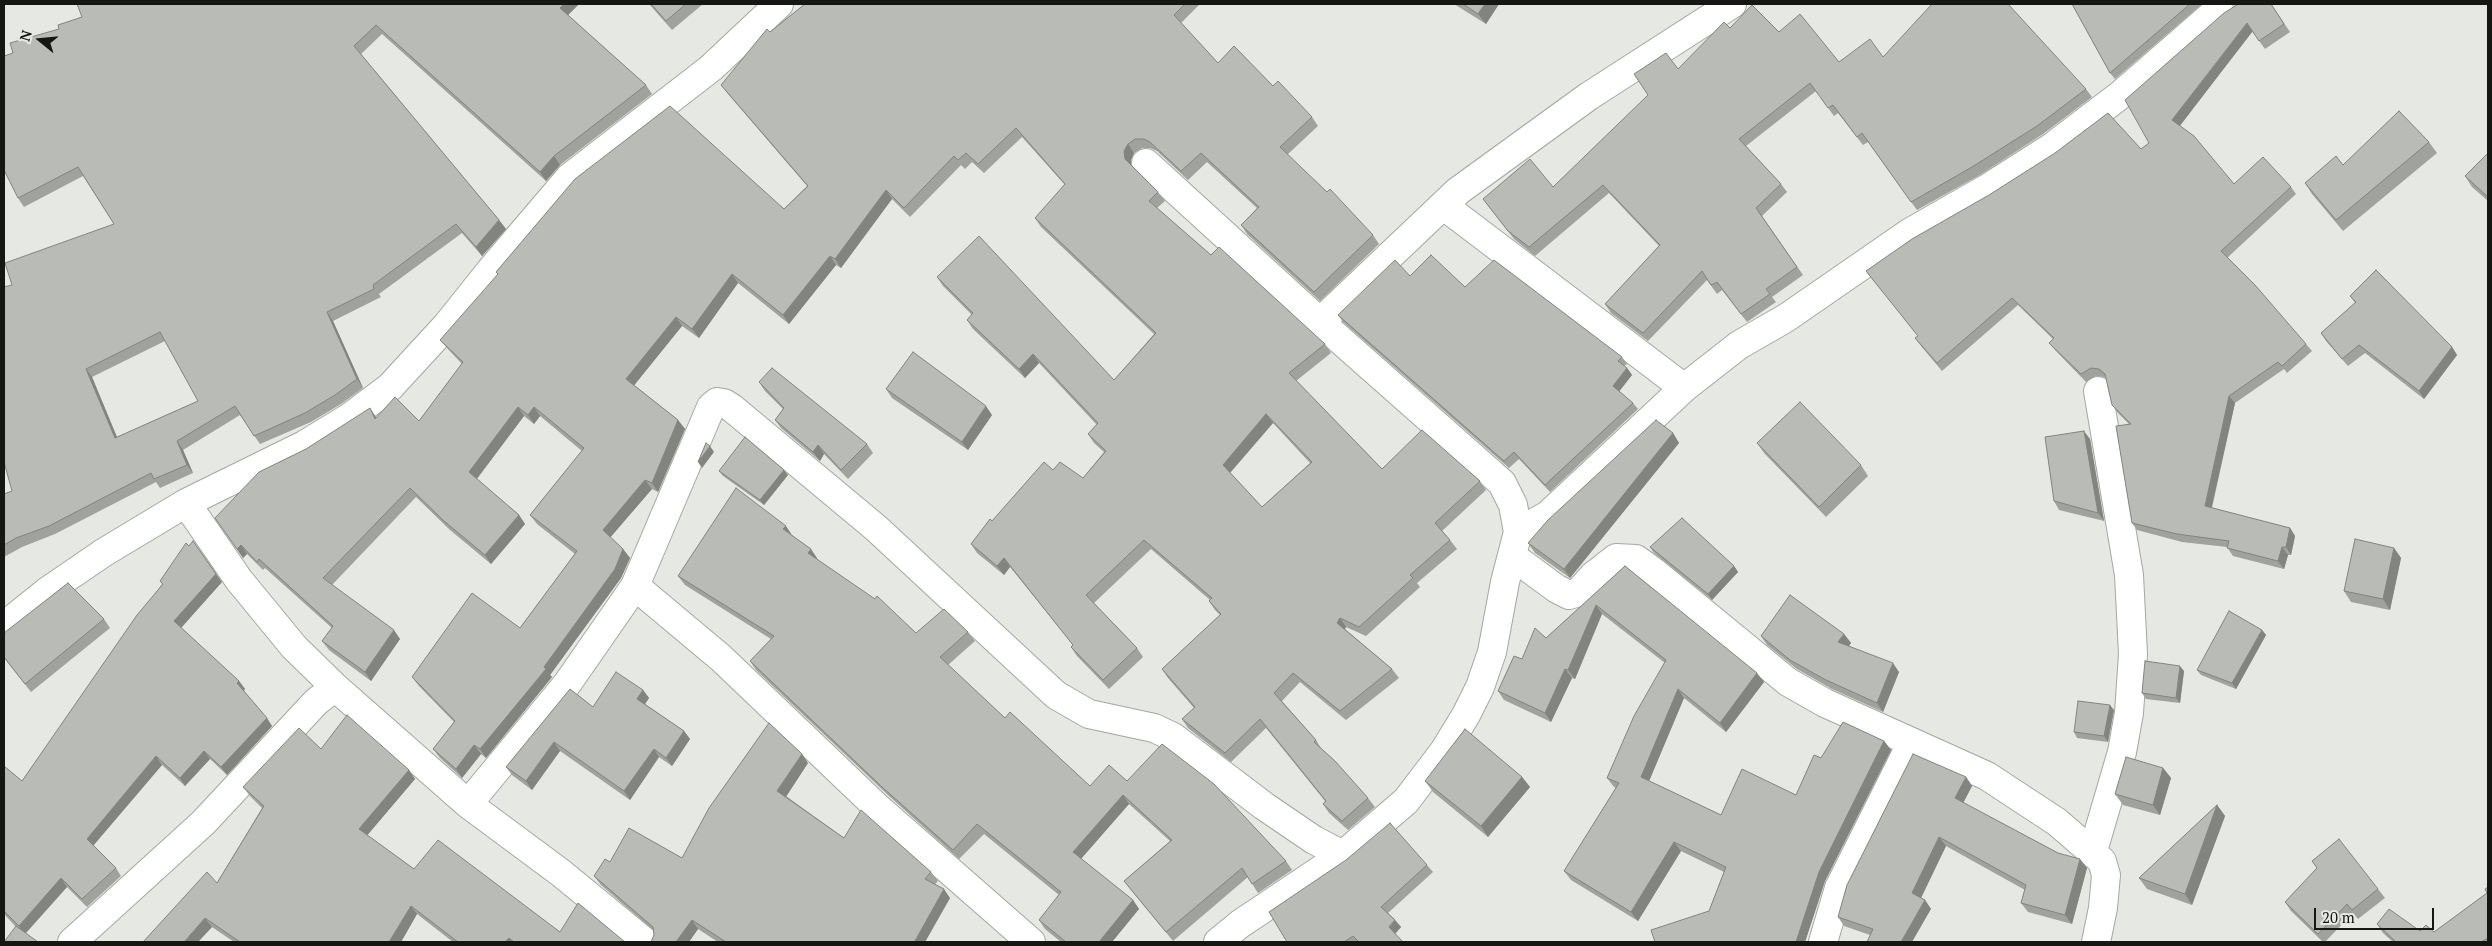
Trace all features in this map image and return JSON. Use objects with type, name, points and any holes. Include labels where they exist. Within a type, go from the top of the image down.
[{"type":"street","points":[[4,626],[57,584],[186,503],[304,446],[350,417],[390,387],[447,326],[490,271],[570,177],[711,68],[779,4]]},
{"type":"street","points":[[1320,322],[1458,192],[1589,96],[1732,4]]},
{"type":"street","points":[[1515,544],[1684,388],[1739,345],[1786,318],[1910,233],[1986,189],[2052,147],[2119,96],[2219,9]]},
{"type":"street","points":[[1146,163],[1320,322],[1502,483],[1513,505],[1515,544],[1492,652],[1480,687],[1466,715],[1444,751],[1406,801],[1343,855],[1240,924],[1218,942]]},
{"type":"street","points":[[1444,206],[1684,388]]},
{"type":"street","points":[[2093,851],[2122,752],[2129,713],[2133,654],[2129,575],[2098,391]]},
{"type":"street","points":[[468,804],[567,684],[635,586],[711,407],[717,402],[724,403],[876,528],[1056,695],[1089,714],[1154,728],[1173,737],[1264,806],[1314,840],[1343,855]]},
{"type":"street","points":[[186,503],[245,587],[294,647],[335,687],[468,804],[561,873],[645,942]]},
{"type":"street","points":[[1515,544],[1557,589],[1569,595],[1579,592],[1593,576],[1616,558],[1636,559],[1788,682],[1825,702],[1987,776],[2057,822],[2093,851],[2102,861],[2106,875],[2103,908],[2096,942]]},
{"type":"street","points":[[635,586],[721,658],[878,808],[1031,942]]},
{"type":"street","points":[[73,942],[203,823],[316,702],[335,687]]},
{"type":"street","points":[[1823,942],[1839,888],[1912,742]]},
{"type":"building","points":[[77,4],[564,4],[560,8],[646,85],[554,156],[540,172],[376,25],[354,46],[499,220],[476,247],[456,224],[373,285],[374,289],[327,312],[357,379],[335,395],[305,413],[254,436],[235,406],[177,441],[187,465],[154,479],[151,473],[49,526],[16,538],[4,545],[4,494],[12,491],[4,462],[4,287],[12,285],[5,263],[114,224],[78,167],[18,198],[4,170],[4,56],[13,53],[10,43],[59,29],[58,25],[82,17]],"holes":[[[160,332],[198,401],[115,438],[86,369]]]},
{"type":"building","points":[[651,4],[686,4],[666,21]]},
{"type":"building","points":[[805,4],[1185,4],[1174,15],[1218,63],[1234,46],[1273,86],[1278,81],[1312,117],[1280,147],[1327,192],[1330,189],[1373,235],[1314,292],[1241,225],[1259,207],[1201,153],[1181,171],[1150,142],[1144,139],[1135,139],[1128,144],[1124,151],[1125,159],[1158,192],[1149,201],[1211,255],[1219,247],[1325,344],[1289,373],[1382,469],[1422,430],[1480,481],[1435,523],[1450,540],[1410,575],[1413,578],[1359,627],[1340,618],[1337,623],[1392,669],[1340,711],[1293,673],[1274,693],[1316,740],[1314,742],[1335,761],[1368,798],[1342,821],[1323,804],[1326,801],[1260,719],[1225,753],[1182,719],[1195,707],[1162,669],[1221,614],[1209,601],[1212,598],[1144,540],[1086,595],[1137,648],[1103,680],[1071,647],[1073,645],[1004,558],[997,566],[971,544],[990,519],[992,521],[1044,462],[1053,470],[1060,462],[1083,478],[1106,451],[1088,434],[1098,423],[1033,354],[1019,369],[967,320],[973,313],[937,277],[979,236],[1114,380],[1156,333],[1035,218],[1065,184],[1016,128],[978,164],[966,153],[958,160],[954,156],[904,208],[886,190],[835,259],[830,256],[783,315],[732,274],[692,329],[676,317],[626,379],[678,420],[652,483],[645,480],[603,530],[623,549],[615,569],[544,667],[546,669],[480,749],[474,745],[456,769],[433,749],[455,721],[412,677],[472,593],[520,628],[577,551],[530,515],[584,448],[534,407],[528,415],[518,407],[469,472],[519,515],[485,555],[444,521],[410,488],[323,578],[394,630],[365,672],[322,641],[333,626],[259,559],[257,562],[241,545],[237,549],[215,518],[259,472],[306,449],[370,408],[375,419],[395,397],[419,421],[463,362],[440,340],[498,274],[496,272],[575,179],[670,106],[784,209],[808,186],[721,85],[767,29],[770,32]],"holes":[[[1266,414],[1312,462],[1262,507],[1223,465]]]},
{"type":"building","points":[[1463,4],[1485,4],[1478,14]]},
{"type":"building","points":[[1932,4],[2008,4],[2086,89],[2037,126],[1972,167],[1911,202],[1862,133],[1857,137],[1833,105],[1828,108],[1810,83],[1739,139],[1781,184],[1756,208],[1797,267],[1766,289],[1770,294],[1741,314],[1717,282],[1711,285],[1702,271],[1643,333],[1605,304],[1660,245],[1603,185],[1529,247],[1508,231],[1483,199],[1530,159],[1553,187],[1648,95],[1634,74],[1666,53],[1678,69],[1724,22],[1730,28],[1752,5],[1779,32],[1800,14],[1839,62],[1870,39],[1883,57]]},
{"type":"building","points":[[2072,4],[2190,4],[2110,73]]},
{"type":"building","points":[[2238,4],[2271,4],[2284,24],[2259,41],[2247,23],[2172,120],[2194,136],[2234,184],[2263,157],[2291,187],[2221,251],[2255,285],[2306,344],[2282,366],[2278,362],[2229,396],[2205,506],[2290,528],[2286,547],[2282,547],[2278,561],[2227,548],[2229,541],[2177,534],[2132,523],[2116,426],[2131,424],[2112,405],[2105,374],[2099,369],[2091,368],[2081,374],[2049,343],[2054,338],[2012,298],[1937,363],[1915,338],[1918,336],[1866,271],[1912,239],[1989,195],[2055,153],[2108,113],[2141,149],[2149,143],[2125,100],[2224,13]]},
{"type":"building","points":[[2399,111],[2429,142],[2336,220],[2305,183],[2336,156],[2343,165]]},
{"type":"building","points":[[2488,153],[2488,197],[2465,176]]},
{"type":"building","points":[[1431,255],[1465,287],[1494,260],[1622,357],[1618,361],[1627,368],[1613,386],[1633,403],[1545,485],[1514,452],[1504,461],[1338,315],[1395,260],[1410,276]]},
{"type":"building","points":[[2376,270],[2452,347],[2419,391],[2359,345],[2342,359],[2321,333],[2356,302],[2350,296]]},
{"type":"building","points":[[913,352],[986,406],[962,442],[886,389]]},
{"type":"building","points":[[772,368],[867,444],[841,470],[818,445],[813,452],[775,420],[784,408],[759,382]]},
{"type":"building","points":[[1800,402],[1861,465],[1819,507],[1757,443]]},
{"type":"building","points":[[1656,420],[1673,433],[1564,569],[1528,543],[1548,520]]},
{"type":"building","points":[[2084,431],[2098,513],[2054,501],[2045,437]]},
{"type":"building","points":[[745,437],[784,470],[760,500],[719,471]]},
{"type":"building","points":[[706,443],[710,446],[698,462]]},
{"type":"building","points":[[736,488],[786,526],[783,529],[811,549],[808,553],[875,599],[877,596],[916,633],[944,609],[968,632],[940,657],[1005,718],[1010,712],[1090,786],[1109,765],[1127,781],[1162,744],[1214,784],[1286,861],[1252,884],[1242,868],[1166,932],[1124,881],[1172,840],[1123,795],[1073,852],[1133,900],[1099,942],[1066,942],[1039,920],[1061,892],[977,824],[953,850],[882,787],[750,661],[774,636],[678,576]]},
{"type":"building","points":[[1682,518],[1734,566],[1708,594],[1650,547]]},
{"type":"building","points":[[2355,539],[2394,548],[2383,599],[2344,591]]},
{"type":"building","points":[[193,541],[216,574],[174,621],[239,681],[237,683],[267,718],[221,767],[204,751],[180,778],[156,756],[87,839],[116,868],[82,899],[61,878],[19,926],[4,911],[4,766],[22,781],[137,615],[163,584],[160,581],[186,543],[189,546]]},
{"type":"building","points":[[1625,566],[1757,673],[1720,723],[1678,689],[1641,777],[1721,815],[1742,769],[1796,795],[1814,755],[1821,758],[1843,722],[1884,741],[1819,872],[1796,942],[1655,942],[1651,930],[1709,911],[1726,867],[1674,842],[1631,912],[1564,871],[1619,783],[1607,778],[1634,716],[1666,660],[1596,605],[1568,670],[1565,669],[1545,713],[1498,691],[1514,656],[1522,659],[1535,628],[1546,638]]},
{"type":"building","points":[[68,583],[104,619],[25,684],[4,657],[4,633]]},
{"type":"building","points":[[1790,595],[1844,634],[1838,642],[1893,663],[1877,703],[1826,680],[1790,660],[1761,636]]},
{"type":"building","points":[[2229,611],[2262,630],[2232,683],[2197,670]]},
{"type":"building","points":[[2145,661],[2180,666],[2176,698],[2142,693]]},
{"type":"building","points":[[616,672],[643,690],[637,699],[684,731],[666,758],[654,749],[624,791],[554,742],[526,781],[506,767],[570,689],[593,707]]},
{"type":"building","points":[[2078,701],[2110,705],[2104,736],[2074,732]]},
{"type":"building","points":[[347,715],[409,770],[359,829],[414,869],[438,840],[560,932],[578,903],[625,942],[514,942],[509,938],[505,942],[458,942],[411,906],[389,942],[240,942],[205,918],[184,942],[143,942],[207,872],[217,883],[264,806],[243,787],[299,728],[321,749]]},
{"type":"building","points":[[769,723],[802,754],[777,791],[844,838],[861,810],[931,872],[925,879],[944,889],[915,941],[917,942],[726,942],[692,920],[676,942],[651,942],[654,935],[653,927],[594,876],[605,859],[610,862],[629,828],[682,858],[709,808]]},
{"type":"building","points":[[1465,729],[1522,777],[1481,826],[1425,781]]},
{"type":"building","points":[[1913,754],[1966,777],[1955,798],[2058,853],[2080,859],[2065,915],[2021,903],[2026,885],[1939,837],[1912,893],[1925,900],[1901,942],[1867,942],[1873,929],[1838,917],[1847,885]]},
{"type":"building","points":[[2126,757],[2163,768],[2153,805],[2115,794]]},
{"type":"building","points":[[2217,805],[2185,894],[2139,878]]},
{"type":"building","points":[[1390,823],[1427,865],[1381,907],[1395,920],[1389,927],[1403,942],[1359,942],[1353,936],[1344,942],[1287,942],[1269,912],[1346,860]]},
{"type":"building","points":[[2339,839],[2378,889],[2352,910],[2347,904],[2318,934],[2285,902],[2317,868],[2312,861]]},
{"type":"building","points":[[2488,887],[2488,938],[2481,942],[2396,942],[2377,924],[2389,909],[2420,931],[2426,925],[2434,932],[2487,893],[2485,889]]},
{"type":"building","points":[[16,926],[38,942],[4,942]]}]
